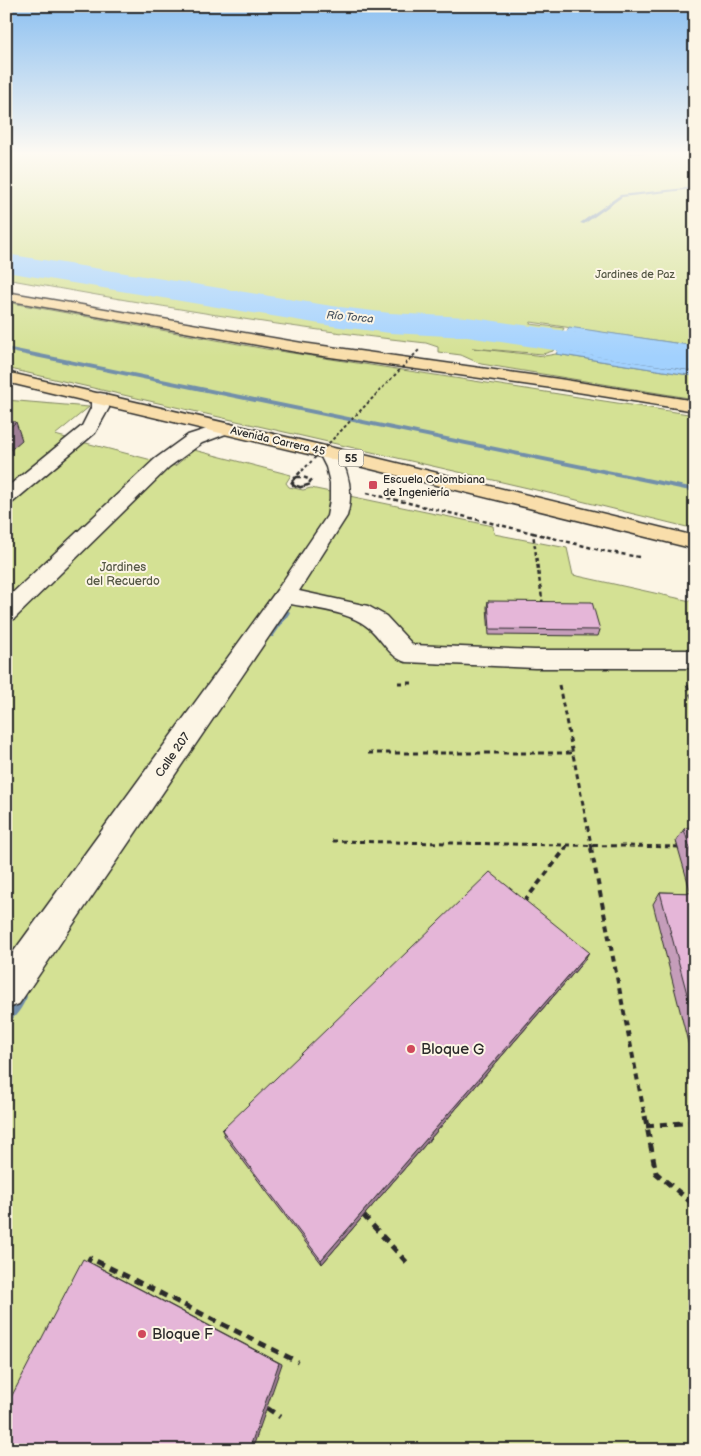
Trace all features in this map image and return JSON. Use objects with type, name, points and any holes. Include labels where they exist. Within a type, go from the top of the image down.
[{"type":"highway","points":[[6,296],[302,348],[558,384],[695,406]]},
{"type":"highway","name":"Avenida Carrera 45","points":[[10,380],[100,398],[695,543]]},
{"type":"lane","points":[[6,498],[89,429],[100,408],[100,398]]},
{"type":"lane","points":[[6,613],[162,462],[195,440],[225,428]]},
{"type":"lane","points":[[328,453],[334,463],[339,483]]},
{"type":"lane","name":"Calle 207","points":[[6,992],[285,596],[337,516],[342,505],[339,483]]},
{"type":"lane","points":[[285,596],[360,612],[369,616],[406,653],[554,659],[689,668]]},
{"type":"path","points":[[311,484],[300,488],[294,487],[291,484],[292,480],[294,478],[297,477],[301,477],[309,479],[310,484],[298,487],[293,485],[292,482],[293,480],[300,473],[340,432],[360,411],[420,350]]},
{"type":"path","points":[[296,471],[339,483],[378,497],[533,533],[544,608]]},
{"type":"path","points":[[554,659],[656,1173],[693,1204],[695,1215]]},
{"type":"path","points":[[689,668],[695,706]]},
{"type":"path","points":[[368,753],[573,753]]},
{"type":"path","points":[[332,841],[567,846],[685,846]]},
{"type":"path","points":[[519,908],[567,846]]},
{"type":"path","points":[[646,1126],[695,1122]]},
{"type":"path","points":[[364,1215],[410,1266]]},
{"type":"path","points":[[86,1267],[90,1258],[298,1362]]},
{"type":"path","points":[[267,1408],[280,1417]]},
{"type":"green space","name":"Jardines de Paz","points":[[6,221],[695,221],[695,346],[531,322],[530,324],[564,328],[553,351],[543,354],[472,348],[544,356],[556,354],[695,376],[695,399],[481,364],[461,355],[438,352],[438,347],[426,343],[268,323],[6,279]]},
{"type":"green space","points":[[6,302],[266,349],[695,415],[695,529],[528,488],[6,368]]},
{"type":"green space","name":"Jardines del Recuerdo","points":[[6,400],[89,407],[55,435],[175,466],[194,450],[291,475],[286,483],[289,487],[303,490],[311,488],[493,526],[494,534],[567,548],[573,575],[695,602],[695,1450],[6,1450]]},
{"type":"water","points":[[569,327],[695,346],[695,376],[556,354]]},
{"type":"building","points":[[6,421],[16,422],[6,430]]},
{"type":"building","points":[[488,601],[592,602],[600,630],[490,629]]},
{"type":"building","points":[[695,825],[695,865],[684,829]]},
{"type":"building","name":"Bloque G","points":[[490,872],[589,952],[321,1260],[222,1130]]},
{"type":"building","points":[[660,892],[695,893],[695,1024]]},
{"type":"building","name":"Bloque F","points":[[83,1259],[279,1363],[249,1450],[6,1450],[6,1407]]},
{"type":"waterway","name":"Río Torca","points":[[6,263],[332,316],[390,323],[467,327],[695,360]]},
{"type":"waterway","points":[[6,349],[695,490]]},
{"type":"waterway","points":[[270,635],[286,612]]},
{"type":"waterway","points":[[6,1016],[20,997]]},
{"type":"place","name":"Escuela Colombiana de Ingeniería","points":[[373,485]]},
{"type":"place","name":"Bloque G","points":[[411,1049]]},
{"type":"place","name":"Bloque F","points":[[142,1334]]}]
